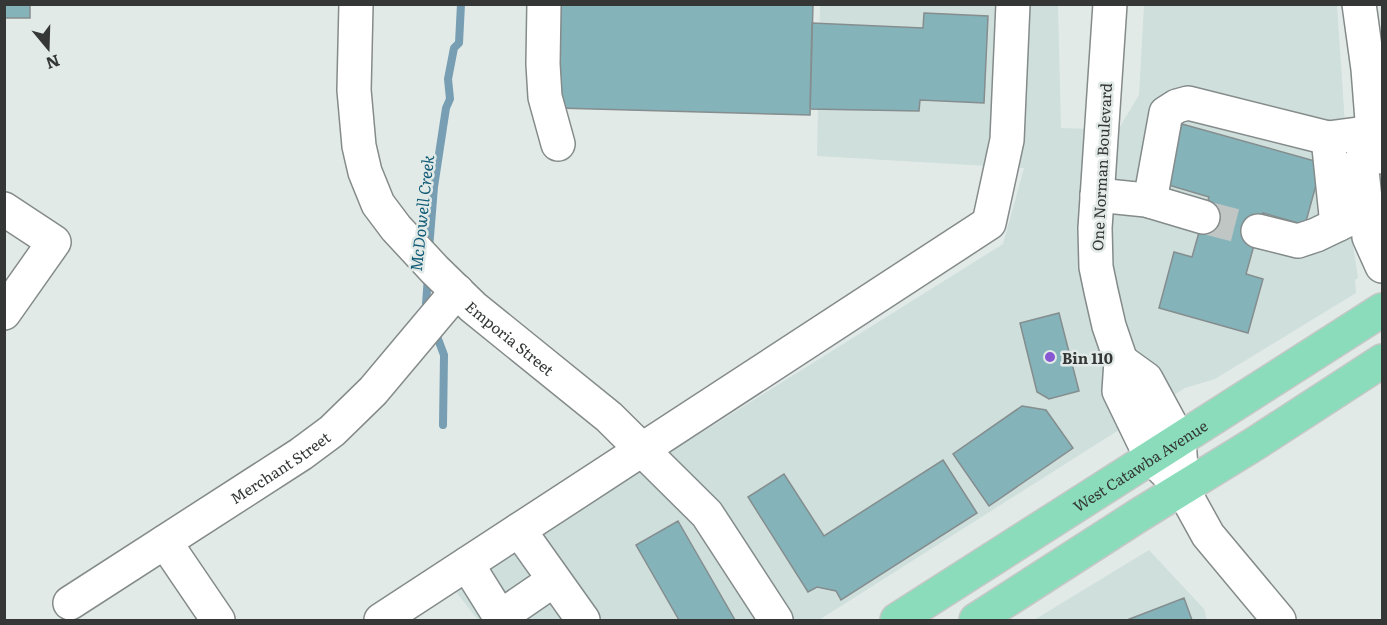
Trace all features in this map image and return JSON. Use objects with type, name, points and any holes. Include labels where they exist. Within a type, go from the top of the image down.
[{"type":"main road","name":"West Catawba Avenue","points":[[897,621],[1383,310]]},
{"type":"main road","points":[[976,621],[1182,488],[1379,371]]},
{"type":"street","name":"Emporia Street","points":[[356,4],[354,90],[359,146],[365,172],[378,204],[396,228],[473,307],[609,417],[707,514],[776,621]]},
{"type":"street","points":[[544,4],[545,97],[558,144]]},
{"type":"street","points":[[381,621],[989,223],[1007,140],[1013,4]]},
{"type":"street","name":"One Norman Boulevard","points":[[1110,4],[1095,228],[1096,267],[1109,326],[1121,361],[1119,391],[1151,457],[1182,488],[1208,535],[1279,621]]},
{"type":"street","points":[[1359,4],[1376,145],[1361,161],[1369,237],[1383,266]]},
{"type":"street","points":[[1150,201],[1166,113],[1177,106],[1188,103],[1328,138],[1376,145]]},
{"type":"street","points":[[1328,138],[1337,225]]},
{"type":"street","points":[[1097,195],[1150,201],[1203,217]]},
{"type":"street","points":[[4,209],[54,242],[4,313]]},
{"type":"street","points":[[1258,231],[1298,241],[1366,212]]},
{"type":"street","name":"Merchant Street","points":[[70,603],[301,454],[332,430],[373,391],[457,291]]},
{"type":"street","name":"One Norman Boulevard","points":[[1121,361],[1146,380],[1179,440],[1182,488]]},
{"type":"street","points":[[519,530],[583,621]]},
{"type":"street","points":[[165,542],[218,621]]},
{"type":"street","points":[[467,564],[501,619],[554,580]]},
{"type":"shaded area","points":[[820,5],[1058,5],[1061,128],[1118,130],[1139,95],[1144,5],[1337,5],[1353,245],[1358,278],[1355,280],[1356,293],[1215,379],[1185,388],[819,620],[478,620],[453,588],[1003,244],[1024,168],[817,156]]},
{"type":"shaded area","points":[[1149,550],[1204,609],[1207,620],[1034,620]]},
{"type":"building","points":[[4,4],[30,4],[30,18],[4,18]]},
{"type":"building","points":[[561,4],[813,4],[810,115],[558,108]]},
{"type":"building","points":[[924,13],[988,16],[984,103],[920,100],[919,111],[810,109],[812,23],[923,28]]},
{"type":"building","points":[[1182,124],[1322,163],[1305,225],[1263,213],[1246,274],[1263,279],[1248,333],[1159,308],[1174,252],[1192,257],[1209,197],[1165,184]]},
{"type":"building","name":"Bin 110","points":[[1059,313],[1079,391],[1049,399],[1037,392],[1020,323]]},
{"type":"building","points":[[1022,406],[1046,410],[1073,448],[989,506],[953,454]]},
{"type":"building","points":[[943,460],[977,513],[841,600],[836,591],[817,587],[808,592],[748,497],[784,474],[824,536]]},
{"type":"building","points":[[678,521],[735,620],[679,620],[636,545]]},
{"type":"building","points":[[1184,598],[1192,620],[1127,620]]},
{"type":"waterway","name":"McDowell Creek","points":[[429,249],[434,187],[446,108],[450,99],[448,79],[454,48],[459,43],[461,4]]},
{"type":"waterway","name":"McDowell Creek","points":[[428,276],[426,304],[428,312]]},
{"type":"waterway","name":"McDowell Creek","points":[[435,331],[444,355],[443,425]]},
{"type":"tunnel","points":[[1203,217],[1258,231]]},
{"type":"place","name":"Bin 110","points":[[1050,357]]}]
